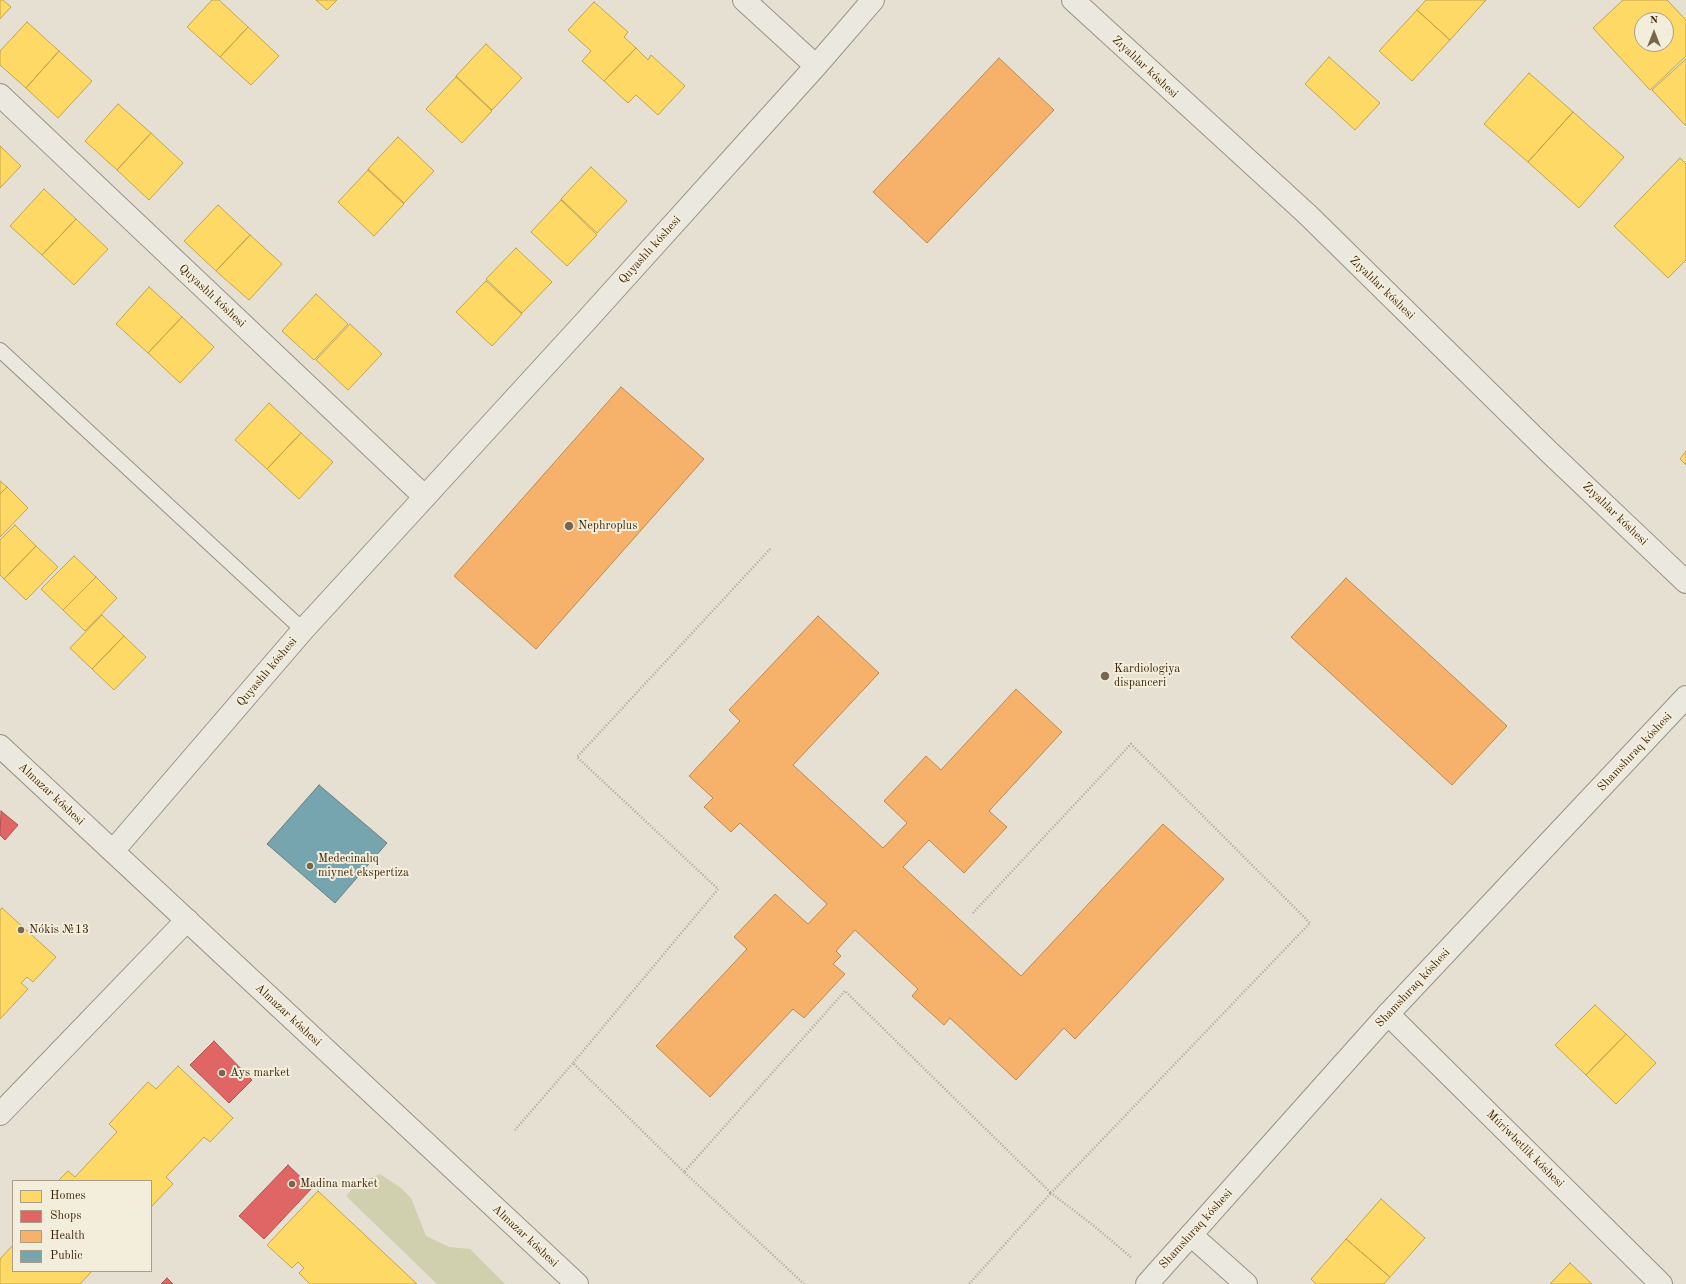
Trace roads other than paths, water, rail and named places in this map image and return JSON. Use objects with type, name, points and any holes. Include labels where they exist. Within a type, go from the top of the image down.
[{"type":"street","points":[[744,0],[816,66]]},
{"type":"street","name":"Quyashlı kóshesi","points":[[113,851],[303,630],[816,66],[873,0]]},
{"type":"street","name":"Zıyalılar kóshesi","points":[[1073,0],[1308,215],[1547,450],[1686,582]]},
{"type":"street","name":"Quyashlı kóshesi","points":[[0,96],[425,497]]},
{"type":"street","name":"Shamshıraq kóshesi","points":[[1151,1280],[1388,1014],[1686,697]]},
{"type":"street","name":"Almazar kóshesi","points":[[0,746],[576,1284]]},
{"type":"street","points":[[0,1114],[187,920]]},
{"type":"street","name":"Múriwbetlik kóshesi","points":[[1388,1014],[1661,1284]]},
{"type":"street","points":[[1191,1235],[1246,1284]]},
{"type":"lane","points":[[0,350],[303,630]]},
{"type":"place","name":"Nephroplus","points":[[569,526]]},
{"type":"place","name":"Kardiologiya dispanceri","points":[[1105,676]]},
{"type":"place","name":"Medecinalıq miynet ekspertiza","points":[[310,866]]},
{"type":"place","name":"Nókis №13","points":[[21,930]]},
{"type":"place","name":"Ays market","points":[[222,1073]]},
{"type":"place","name":"Madina market","points":[[292,1184]]}]
